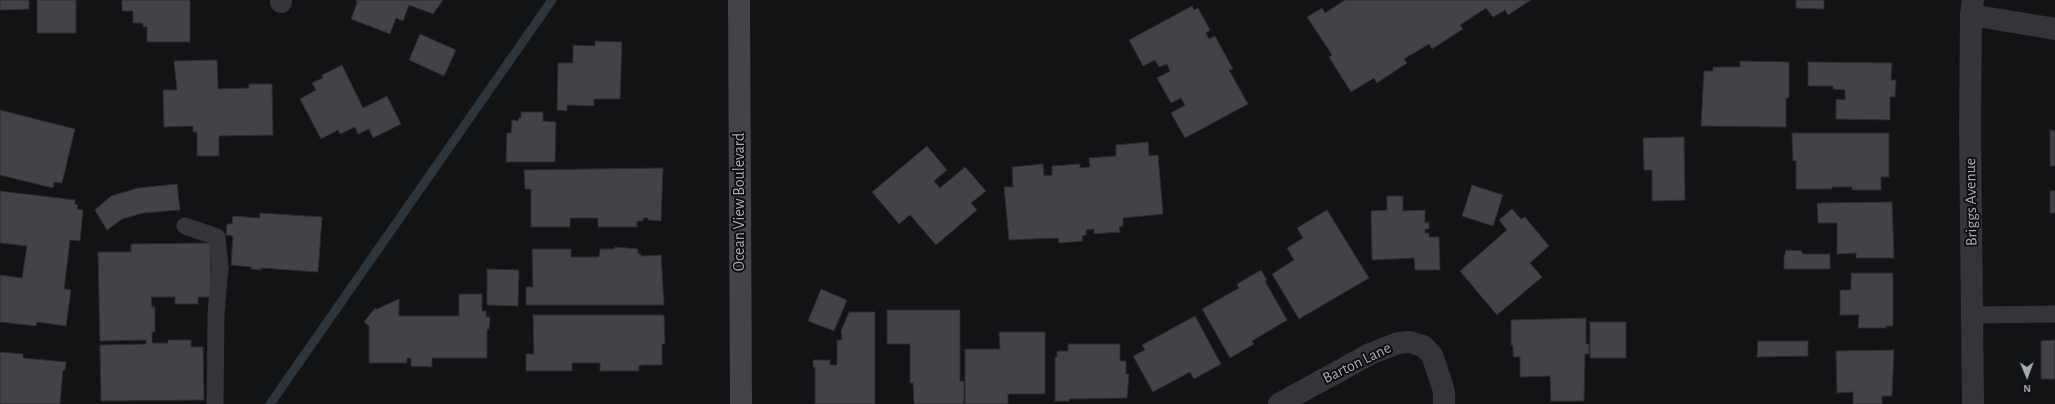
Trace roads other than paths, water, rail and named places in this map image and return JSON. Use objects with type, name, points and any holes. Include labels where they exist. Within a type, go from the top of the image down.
[{"type":"main road","name":"Ocean View Boulevard","points":[[739,0],[741,404]]},
{"type":"street","points":[[1972,7],[2055,29]]},
{"type":"street","name":"Briggs Avenue","points":[[1972,7],[1973,404]]},
{"type":"street","name":"Barton Lane","points":[[1279,404],[1377,351],[1398,343],[1410,342],[1423,346],[1432,355],[1444,391],[1444,404]]},
{"type":"lane","points":[[185,226],[217,237],[220,267],[216,314],[216,404]]},
{"type":"lane","points":[[1973,315],[2055,314]]},
{"type":"waterway","points":[[270,404],[552,0]]}]
